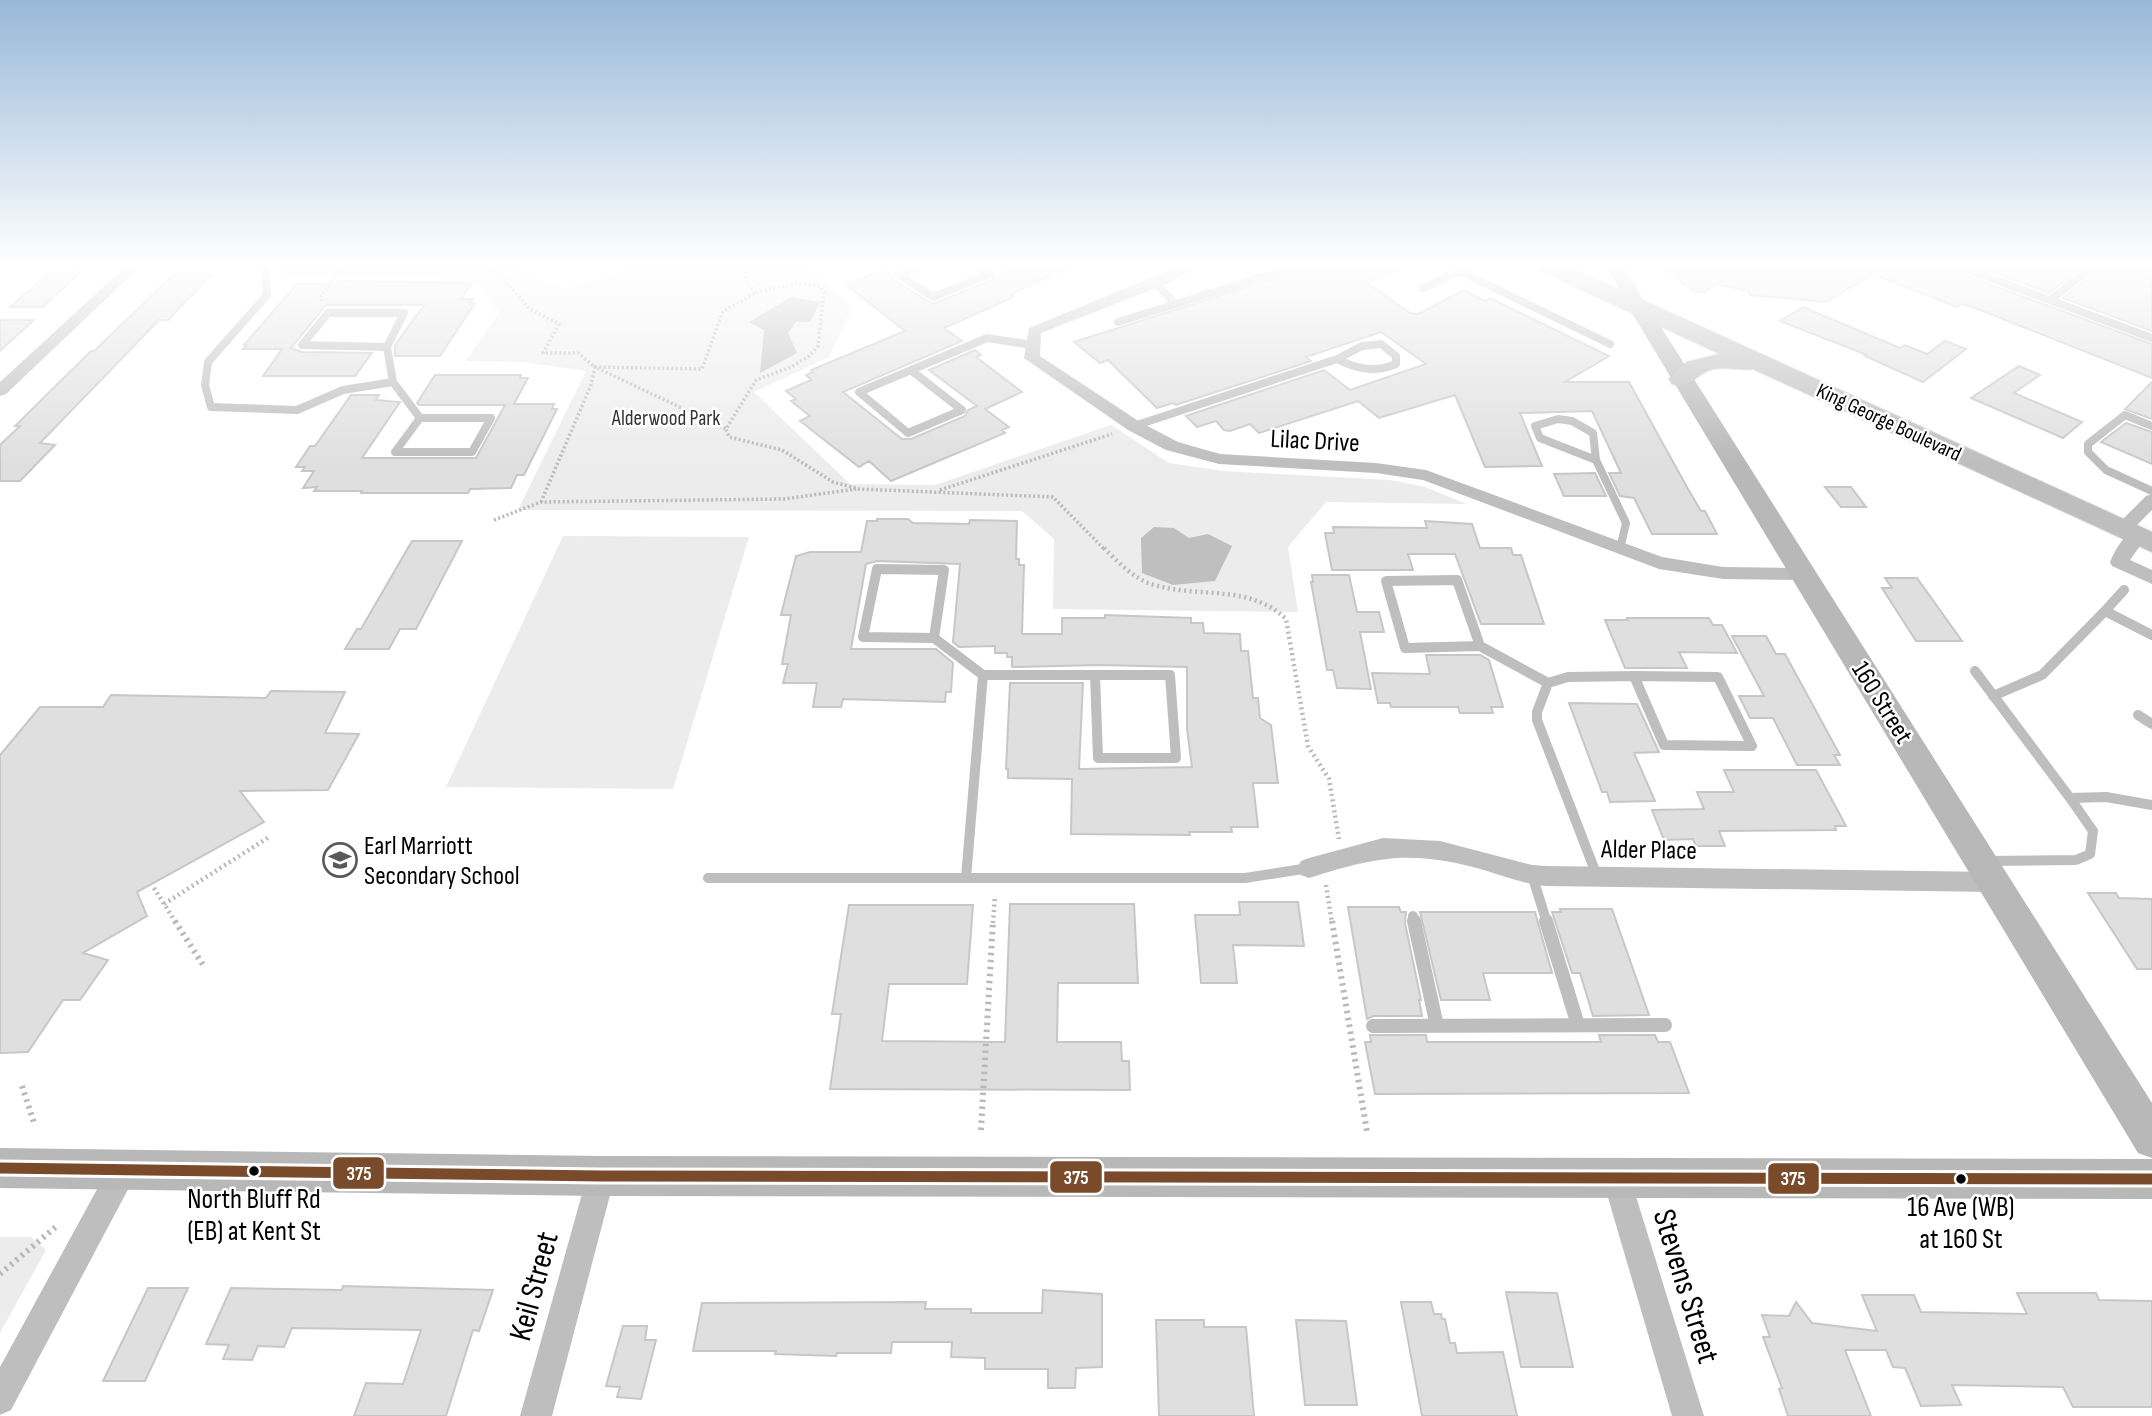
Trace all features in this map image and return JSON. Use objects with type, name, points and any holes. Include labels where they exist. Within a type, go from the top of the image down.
[{"type":"main road","name":"160 Street","points":[[1653,332],[2152,1139]]},
{"type":"main road","name":"King George Boulevard","points":[[1692,332],[2142,537]]},
{"type":"main road","points":[[1681,379],[1692,367],[1706,362],[1765,365]]},
{"type":"main road","points":[[0,1168],[601,1176],[2152,1179]]},
{"type":"street","points":[[0,391],[63,332]]},
{"type":"street","points":[[1033,345],[1034,332]]},
{"type":"street","name":"Lilac Drive","points":[[1033,345],[1032,358],[1134,426],[1172,446],[1219,459],[1376,468],[1426,475],[1659,563],[1723,573],[1803,574]]},
{"type":"street","points":[[2152,500],[2142,537],[2126,548],[2119,562],[2152,578]]},
{"type":"street","name":"Alder Place","points":[[1318,876],[1380,849],[1411,847],[1447,851],[1532,875],[1988,871]]},
{"type":"street","points":[[0,1399],[123,1170]]},
{"type":"street","name":"Keil Street","points":[[536,1416],[601,1176]]},
{"type":"street","name":"Stevens Street","points":[[1616,1177],[1688,1416]]},
{"type":"lane","points":[[234,332],[208,362],[205,385],[211,407],[297,410],[343,390],[393,382]]},
{"type":"lane","points":[[312,332],[302,345],[387,347]]},
{"type":"lane","points":[[394,332],[387,347],[393,382],[420,418]]},
{"type":"lane","points":[[1585,332],[1610,344]]},
{"type":"lane","points":[[912,371],[962,410],[908,433],[859,392],[987,338],[1033,345]]},
{"type":"lane","points":[[1134,426],[1337,359],[1362,345],[1381,344],[1396,356],[1396,364],[1386,369],[1369,370],[1337,359]]},
{"type":"lane","points":[[2152,426],[2125,415],[2088,444],[2088,452],[2106,470],[2152,491]]},
{"type":"lane","points":[[420,418],[432,418],[491,418],[472,452],[396,452],[420,418]]},
{"type":"lane","points":[[1597,460],[1540,438],[1535,426],[1553,418],[1576,421],[1593,433],[1597,460],[1626,523],[1620,549]]},
{"type":"lane","points":[[934,639],[944,570],[877,569],[863,637],[934,639],[983,675],[1095,673],[1170,675],[1176,758],[1098,758],[1095,673]]},
{"type":"lane","points":[[1480,646],[1457,580],[1386,581],[1405,648],[1480,646],[1548,683],[1568,677],[1634,676],[1718,677],[1752,746],[1664,745],[1634,676]]},
{"type":"lane","points":[[1993,696],[2042,675],[2124,590]]},
{"type":"lane","points":[[2105,611],[2152,635]]},
{"type":"lane","points":[[1975,671],[2093,831],[2090,854],[2076,860],[1988,871]]},
{"type":"lane","points":[[966,878],[983,675]]},
{"type":"lane","points":[[1548,683],[1537,712],[1537,720],[1597,876]]},
{"type":"lane","points":[[2138,715],[2152,724]]},
{"type":"lane","points":[[2070,798],[2106,797],[2152,805]]},
{"type":"lane","points":[[1532,875],[1578,1025]]},
{"type":"lane","points":[[708,878],[1318,876]]},
{"type":"lane","points":[[1413,916],[1437,1026]]},
{"type":"lane","points":[[1373,1026],[1665,1025]]},
{"type":"path","points":[[555,332],[543,354],[578,354],[595,367],[726,429],[729,437],[747,444],[782,450],[833,482],[859,489]]},
{"type":"path","points":[[595,367],[702,369],[715,332]]},
{"type":"path","points":[[726,429],[756,380],[808,357],[818,346],[820,332]]},
{"type":"path","points":[[541,502],[591,385],[595,367]]},
{"type":"path","points":[[936,491],[1116,432]]},
{"type":"path","points":[[494,520],[541,502],[784,499],[859,489],[1053,497],[1131,572],[1147,582],[1173,589],[1247,596],[1279,610],[1286,619],[1308,746],[1329,779],[1340,846]]},
{"type":"path","points":[[164,904],[269,837]]},
{"type":"path","points":[[1318,876],[1367,1132]]},
{"type":"path","points":[[154,888],[203,965]]},
{"type":"path","points":[[981,1130],[995,896]]},
{"type":"path","points":[[22,1086],[35,1126]]},
{"type":"path","points":[[0,1274],[58,1225]]},
{"type":"green space","name":"Alderwood Park","points":[[486,332],[841,332],[829,357],[754,392],[850,484],[935,485],[1111,425],[1169,463],[1223,471],[1390,480],[1425,487],[1467,504],[1326,502],[1288,547],[1298,612],[1053,609],[1054,539],[1022,511],[518,510],[586,371],[523,362],[466,361]]},
{"type":"green space","points":[[563,536],[749,537],[673,789],[446,787]]},
{"type":"green space","points":[[0,1237],[31,1237],[46,1250],[0,1333]]},
{"type":"shaded area","points":[[764,332],[789,332],[797,353],[760,373]]},
{"type":"shaded area","points":[[1154,527],[1174,528],[1189,538],[1208,534],[1232,546],[1215,581],[1173,585],[1142,573],[1141,538]]},
{"type":"building","points":[[0,332],[21,332],[0,351]]},
{"type":"building","points":[[114,332],[147,332],[40,443],[55,445],[20,481],[0,481],[0,445],[20,426],[15,426]]},
{"type":"building","points":[[255,332],[304,332],[291,348],[302,352],[372,353],[355,376],[263,376],[282,349],[243,349],[247,345],[244,345]]},
{"type":"building","points":[[404,332],[456,332],[440,356],[395,356],[395,345]]},
{"type":"building","points":[[902,332],[950,332],[962,341],[843,392],[902,439],[911,439],[965,416],[968,410],[977,406],[929,370],[975,350],[981,355],[976,357],[1022,392],[985,409],[1009,427],[1002,430],[1005,433],[891,481],[869,461],[859,467],[800,421],[810,416],[791,401],[796,399],[786,391],[811,380],[806,375],[813,372],[811,370]]},
{"type":"building","points":[[1105,332],[1381,332],[1306,357],[1311,361],[1176,405],[1173,403],[1157,408],[1108,360],[1100,363],[1074,342]]},
{"type":"building","points":[[1381,332],[1560,332],[1609,356],[1565,382],[1629,382],[1688,489],[1701,511],[1705,511],[1717,534],[1652,534],[1634,498],[1620,496],[1609,473],[1621,473],[1592,411],[1520,413],[1542,466],[1485,467],[1455,395],[1379,418],[1358,401],[1259,433],[1250,424],[1230,431],[1224,430],[1216,421],[1197,427],[1186,416],[1324,370],[1350,390],[1426,364]]},
{"type":"building","points":[[1808,332],[1862,332],[1900,348],[1905,345],[1927,354],[1945,341],[1966,349],[1923,382],[1865,356],[1867,355]]},
{"type":"building","points":[[2036,332],[2120,332],[2152,344],[2152,378]]},
{"type":"building","points":[[2019,366],[2040,375],[2014,393],[2082,422],[2063,438],[1971,398]]},
{"type":"building","points":[[435,375],[521,375],[520,378],[528,378],[514,404],[554,404],[552,409],[557,409],[524,475],[517,475],[511,488],[470,489],[468,493],[361,493],[362,491],[314,491],[317,487],[303,488],[314,471],[302,471],[305,467],[296,467],[310,446],[315,446],[351,395],[379,395],[376,400],[400,402],[362,458],[476,458],[505,405],[419,405],[417,403]]},
{"type":"building","points":[[2152,382],[2152,419],[2125,409]]},
{"type":"building","points":[[2126,423],[2152,432],[2152,464],[2101,442]]},
{"type":"building","points":[[1595,473],[1606,496],[1564,496],[1554,474]]},
{"type":"building","points":[[1825,487],[1851,487],[1866,507],[1841,507]]},
{"type":"building","points":[[877,519],[969,524],[970,520],[1017,521],[1016,559],[1019,559],[1019,565],[1024,565],[1022,634],[1062,634],[1062,618],[1105,618],[1105,615],[1191,618],[1191,623],[1203,623],[1204,633],[1240,634],[1241,651],[1248,651],[1253,698],[1258,698],[1260,718],[1271,725],[1278,783],[1253,783],[1258,827],[1231,827],[1232,832],[1189,832],[1190,835],[1071,834],[1072,779],[1008,778],[1006,769],[1010,683],[1083,683],[1079,769],[1192,767],[1187,729],[1187,667],[1012,667],[1012,657],[1007,657],[1007,653],[995,653],[995,646],[959,647],[953,642],[960,564],[877,561],[866,564],[851,649],[936,649],[953,663],[951,692],[946,692],[945,702],[843,699],[841,707],[813,707],[817,683],[783,683],[788,664],[782,664],[791,615],[781,615],[796,556],[810,552],[861,552],[867,521]]},
{"type":"building","points":[[1425,521],[1472,524],[1480,548],[1511,548],[1513,555],[1521,555],[1544,624],[1481,624],[1455,554],[1408,554],[1413,570],[1332,570],[1325,533],[1334,533],[1333,527],[1427,528]]},
{"type":"building","points":[[412,541],[462,541],[416,629],[400,629],[389,649],[345,649],[357,629],[361,629]]},
{"type":"building","points":[[1312,575],[1349,575],[1357,612],[1379,612],[1384,632],[1360,632],[1371,689],[1337,688],[1333,670],[1327,670]]},
{"type":"building","points":[[1885,578],[1917,578],[1962,641],[1916,641],[1882,588],[1892,588]]},
{"type":"building","points":[[1627,618],[1709,618],[1713,625],[1722,625],[1737,653],[1679,652],[1687,668],[1625,668],[1605,620],[1628,620]]},
{"type":"building","points":[[1732,636],[1766,636],[1776,654],[1785,654],[1840,755],[1834,755],[1840,765],[1797,765],[1773,718],[1750,718],[1739,696],[1764,696]]},
{"type":"building","points":[[1426,655],[1480,655],[1489,660],[1503,707],[1491,707],[1493,713],[1460,713],[1458,707],[1391,707],[1390,703],[1378,703],[1372,673],[1430,674]]},
{"type":"building","points":[[271,691],[345,692],[325,733],[359,734],[328,790],[240,791],[264,822],[137,892],[147,916],[83,953],[108,960],[80,1000],[63,1000],[28,1052],[0,1053],[0,755],[40,707],[103,707],[111,695],[266,698]]},
{"type":"building","points":[[1569,703],[1637,704],[1659,752],[1634,753],[1655,801],[1610,802],[1607,792],[1602,792]]},
{"type":"building","points":[[1724,770],[1816,770],[1846,826],[1835,826],[1836,830],[1719,831],[1725,846],[1696,846],[1693,839],[1664,840],[1652,810],[1704,809],[1697,792],[1734,792]]},
{"type":"building","points":[[2088,893],[2116,893],[2119,898],[2152,899],[2152,969],[2137,969]]},
{"type":"building","points":[[1239,902],[1298,902],[1304,946],[1233,945],[1237,983],[1201,983],[1195,915],[1240,915]]},
{"type":"building","points":[[1010,904],[1134,904],[1138,983],[1058,983],[1057,1042],[1121,1042],[1122,1061],[1129,1061],[1130,1090],[830,1089],[841,1014],[832,1014],[849,905],[973,905],[967,984],[889,984],[882,1041],[1005,1042]]},
{"type":"building","points":[[1348,907],[1399,907],[1401,912],[1406,912],[1405,923],[1422,1016],[1373,1016],[1367,1019]]},
{"type":"building","points":[[1560,909],[1612,909],[1649,1015],[1593,1016],[1580,973],[1572,973],[1552,912],[1561,912]]},
{"type":"building","points":[[1420,912],[1535,912],[1552,973],[1483,973],[1490,1000],[1441,1000]]},
{"type":"building","points":[[1370,1035],[1426,1035],[1427,1042],[1601,1042],[1599,1035],[1655,1035],[1658,1042],[1670,1042],[1689,1093],[1375,1094],[1365,1042],[1371,1042]]},
{"type":"building","points":[[343,1286],[493,1290],[479,1331],[473,1330],[446,1416],[354,1416],[366,1383],[403,1384],[421,1330],[292,1328],[284,1347],[258,1346],[252,1360],[223,1359],[229,1345],[206,1344],[231,1288],[342,1290]]},
{"type":"building","points":[[148,1288],[188,1288],[145,1381],[103,1381]]},
{"type":"building","points":[[1043,1290],[1102,1294],[1102,1367],[1076,1368],[1075,1388],[1048,1388],[1048,1369],[985,1369],[985,1358],[951,1357],[952,1342],[892,1342],[891,1353],[837,1353],[836,1356],[775,1354],[776,1351],[693,1351],[702,1303],[926,1302],[925,1309],[971,1309],[971,1313],[1042,1313]]},
{"type":"building","points":[[1506,1292],[1557,1293],[1573,1367],[1521,1367]]},
{"type":"building","points":[[2017,1293],[2096,1293],[2099,1300],[2152,1301],[2152,1407],[2073,1407],[2063,1387],[1952,1385],[1961,1405],[1921,1406],[1905,1368],[1893,1367],[1886,1350],[1845,1350],[1871,1416],[1788,1416],[1779,1389],[1782,1388],[1763,1337],[1770,1337],[1762,1315],[1789,1316],[1796,1302],[1812,1323],[1877,1331],[1862,1295],[1914,1295],[1921,1312],[2027,1314]]},
{"type":"building","points":[[1401,1302],[1431,1302],[1434,1314],[1441,1314],[1442,1319],[1445,1319],[1450,1343],[1455,1343],[1457,1353],[1503,1352],[1517,1416],[1422,1416]]},
{"type":"building","points":[[1156,1320],[1204,1320],[1204,1327],[1246,1327],[1254,1416],[1159,1416]]},
{"type":"building","points":[[1296,1320],[1346,1321],[1357,1405],[1305,1405]]},
{"type":"building","points":[[623,1326],[647,1326],[645,1340],[656,1340],[641,1399],[617,1397],[620,1387],[606,1386]]},
{"type":"transit line","name":"375","points":[[0,1168],[601,1176],[2152,1179]]},
{"type":"place","name":"Earl Marriott Secondary School","points":[[340,860]]},
{"type":"place","name":"North Bluff Rd (EB) at Kent St","points":[[254,1171]]},
{"type":"place","name":"16 Ave (WB) at 160 St","points":[[1961,1179]]}]
